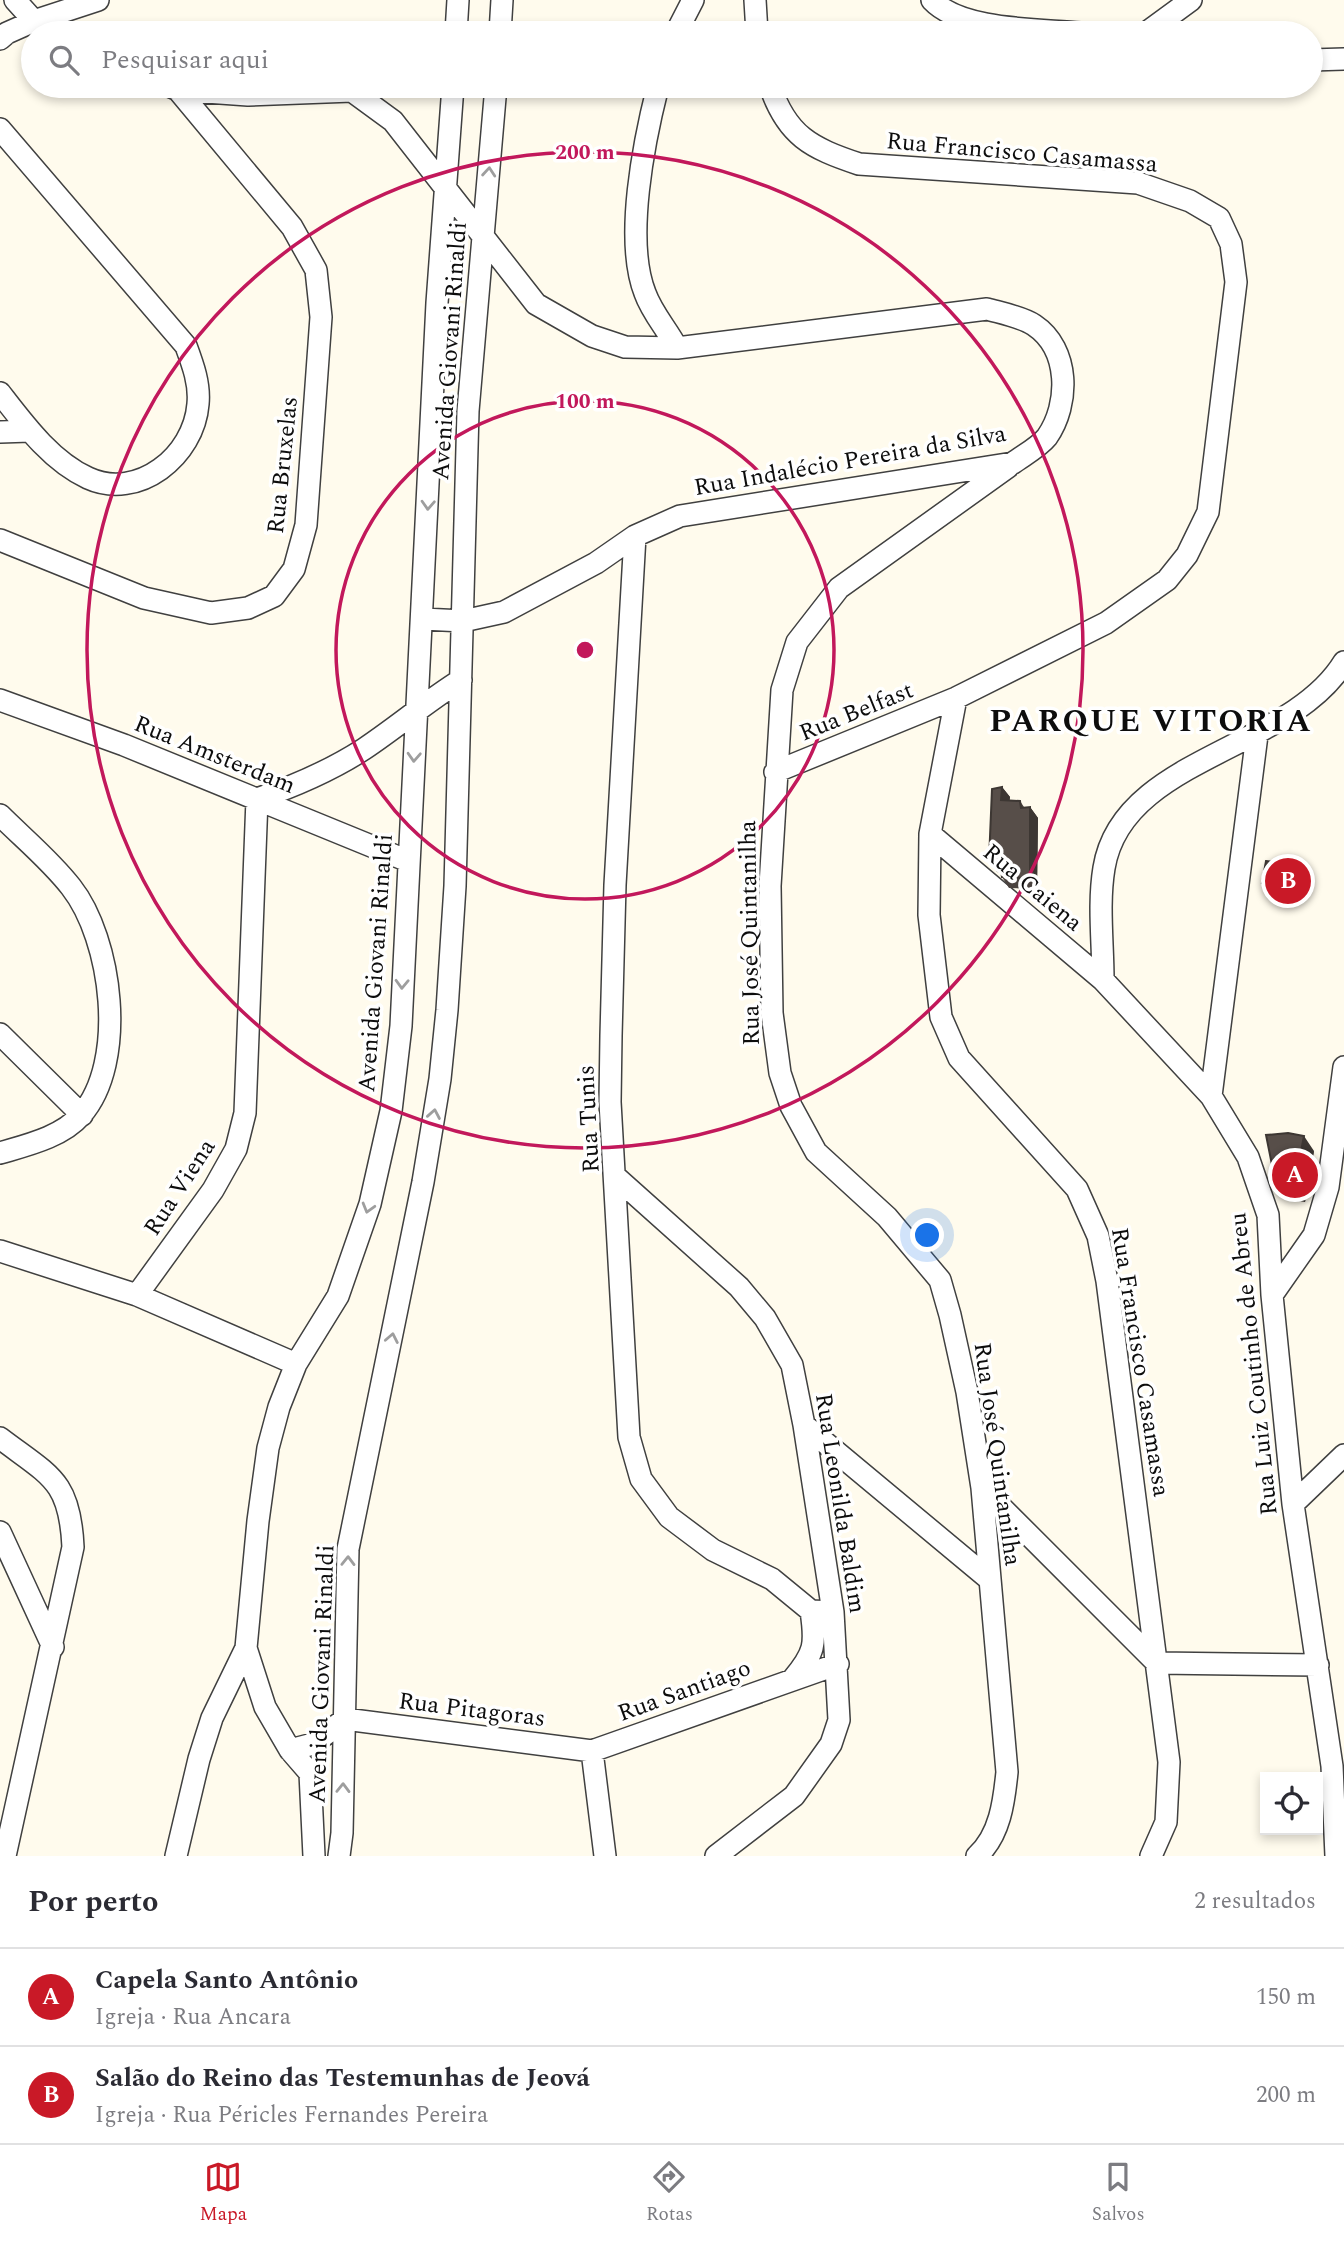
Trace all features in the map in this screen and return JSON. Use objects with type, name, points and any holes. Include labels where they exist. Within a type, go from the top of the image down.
[{"type":"street","points":[[15,0],[34,21],[98,0]]},
{"type":"street","points":[[457,21],[458,0]]},
{"type":"street","points":[[501,21],[502,0]]},
{"type":"street","points":[[682,21],[693,0]]},
{"type":"street","points":[[755,0],[756,21]]},
{"type":"street","points":[[932,0],[958,17],[977,21]]},
{"type":"street","points":[[1162,21],[1191,0]]},
{"type":"street","points":[[0,39],[21,28]]},
{"type":"street","points":[[1323,60],[1344,59]]},
{"type":"street","name":"Rua Bruxelas","points":[[0,540],[145,598],[211,613],[248,608],[274,596],[294,569],[306,525],[321,317],[316,270],[292,227],[182,98]]},
{"type":"street","name":"Rua Indalécio Pereira da Silva","points":[[362,98],[393,121],[483,240],[536,304],[592,336],[625,347],[677,348],[987,309],[1034,325],[1055,349],[1065,392],[1059,416],[1045,439],[1013,463],[680,516],[635,536],[596,563],[504,611],[463,621]]},
{"type":"street","name":"Avenida Giovani Rinaldi","points":[[314,1856],[314,1810],[310,1773],[290,1750],[265,1707],[246,1648],[268,1448],[279,1407],[296,1364],[338,1296],[353,1257],[370,1204],[391,1111],[401,1026],[437,303],[452,98]]},
{"type":"street","name":"Avenida Giovani Rinaldi","points":[[338,1856],[342,1833],[348,1549],[423,1182],[442,1065],[455,886],[468,424],[495,98]]},
{"type":"street","points":[[656,98],[648,129],[635,260],[645,293],[677,348]]},
{"type":"street","name":"Rua Francisco Casamassa","points":[[776,98],[789,127],[817,149],[859,164],[1138,183],[1167,191],[1219,218],[1231,244],[1236,282],[1208,512],[1187,555],[1167,580],[1106,623],[956,698],[930,834],[929,915],[941,1017],[959,1058],[1077,1189],[1098,1236],[1107,1281],[1157,1663],[1170,1793],[1166,1822],[1151,1856]]},
{"type":"street","points":[[0,130],[186,346],[196,372],[198,405],[186,442],[169,462],[138,483],[114,486],[87,477],[51,452],[30,431],[0,393]]},
{"type":"street","points":[[480,272],[494,264],[502,264]]},
{"type":"street","points":[[0,432],[30,431]]},
{"type":"street","name":"Rua José Quintanilha","points":[[977,1856],[985,1849],[1000,1819],[1007,1773],[982,1488],[967,1392],[940,1280],[887,1217],[816,1152],[792,1106],[780,1073],[772,1013],[770,886],[782,690],[797,642],[839,587],[1013,463]]},
{"type":"street","name":"Rua Tunis","points":[[635,536],[615,885],[610,1102],[617,1178],[629,1437],[641,1479],[669,1517],[713,1550],[772,1579],[811,1611]]},
{"type":"street","points":[[423,619],[463,621]]},
{"type":"street","points":[[1102,980],[1104,867],[1118,829],[1127,816],[1168,781],[1257,734],[1311,699],[1344,662]]},
{"type":"street","points":[[257,799],[303,784],[355,754],[417,708],[461,680]]},
{"type":"street","name":"Rua Belfast","points":[[775,772],[956,698]]},
{"type":"street","name":"Rua Amsterdam","points":[[0,700],[124,745],[408,861]]},
{"type":"street","points":[[1210,1096],[1257,734]]},
{"type":"street","name":"Rua Viena","points":[[137,1295],[213,1190],[236,1149],[245,1113],[257,799]]},
{"type":"street","points":[[0,815],[72,888],[99,937],[110,1005],[109,1034],[102,1074],[82,1115],[61,1131],[0,1153]]},
{"type":"street","name":"Rua Caiena","points":[[930,834],[1102,980]]},
{"type":"street","name":"Rua Luiz Coutinho de Abreu","points":[[1102,980],[1210,1096],[1248,1157],[1268,1215],[1272,1295],[1293,1504],[1332,1766],[1336,1856]]},
{"type":"street","points":[[0,1034],[82,1115]]},
{"type":"street","points":[[1272,1295],[1314,1235],[1328,1187],[1344,1067]]},
{"type":"street","name":"Rua Leonilda Baldim","points":[[617,1178],[739,1287],[765,1318],[792,1365],[833,1612],[838,1664],[839,1720],[831,1744],[793,1796],[716,1856]]},
{"type":"street","points":[[0,1251],[137,1295],[296,1364]]},
{"type":"street","points":[[804,1425],[989,1579]]},
{"type":"street","points":[[0,1438],[63,1489],[69,1506],[73,1547],[5,1856]]},
{"type":"street","points":[[1293,1504],[1344,1455]]},
{"type":"street","points":[[982,1488],[1157,1663],[1318,1665]]},
{"type":"street","points":[[0,1532],[53,1647]]},
{"type":"street","points":[[793,1679],[808,1661],[816,1641],[811,1611],[833,1612]]},
{"type":"street","points":[[176,1856],[199,1759],[212,1718],[246,1648]]},
{"type":"street","points":[[793,1679],[838,1664]]},
{"type":"street","name":"Rua Santiago","points":[[592,1751],[793,1679]]},
{"type":"street","points":[[290,1750],[313,1744],[345,1719]]},
{"type":"street","name":"Rua Pitagoras","points":[[345,1719],[592,1751]]},
{"type":"street","points":[[1332,1766],[1344,1738]]},
{"type":"street","points":[[592,1751],[605,1856]]},
{"type":"building","points":[[1002,787],[1001,800],[1020,801],[1021,808],[1030,807],[1030,878],[1002,877],[1000,864],[989,861],[992,789]]},
{"type":"building","points":[[1266,861],[1302,865],[1300,887],[1262,883]]},
{"type":"building","points":[[1288,1133],[1304,1136],[1294,1187],[1276,1185],[1266,1135]]},
{"type":"place","name":"Salão do Reino das Testemunhas de Jeová","points":[[1288,881]]},
{"type":"place","name":"Capela Santo Antônio","points":[[1295,1175]]},
{"type":"district","name":"PARQUE VITORIA","points":[[1151,720]]}]
